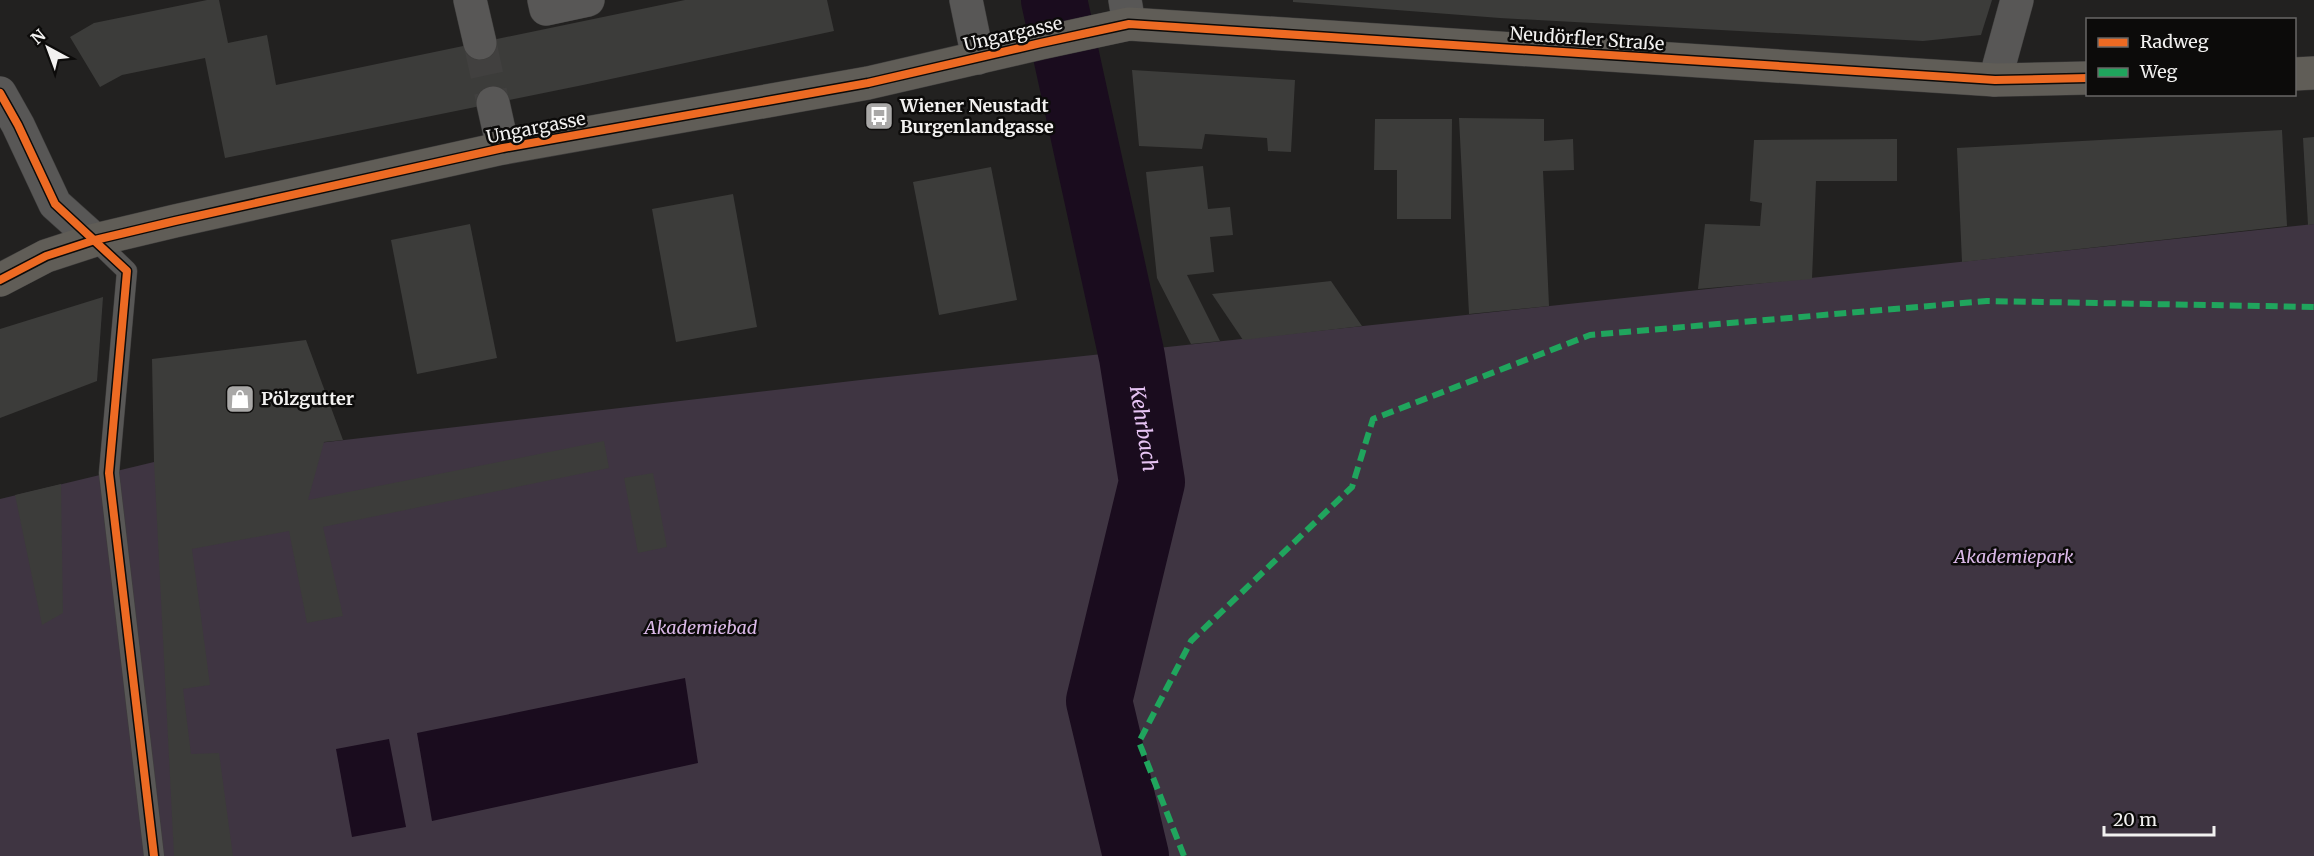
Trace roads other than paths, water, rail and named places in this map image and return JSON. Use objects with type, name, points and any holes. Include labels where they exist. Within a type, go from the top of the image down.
[{"type":"main road","name":"Neudörfler Straße","points":[[1086,33],[1127,12],[1995,80],[2086,78]]},
{"type":"main road","name":"Ungargasse","points":[[0,280],[46,256],[95,240],[504,148],[868,84],[1086,33]]},
{"type":"main road","points":[[2296,74],[2314,73]]},
{"type":"street","points":[[470,0],[480,43]]},
{"type":"street","points":[[545,4],[588,0]]},
{"type":"street","points":[[966,0],[978,58]]},
{"type":"street","points":[[1995,80],[2017,0]]},
{"type":"street","points":[[0,93],[18,125],[55,204],[95,240]]},
{"type":"street","points":[[493,103],[504,148]]},
{"type":"lane","points":[[95,240],[127,271],[109,473],[154,856]]},
{"type":"waterway","name":"Kehrbach","points":[[1054,0],[1132,357],[1152,482],[1099,701],[1136,856]]},
{"type":"tunnel","points":[[480,43],[493,103]]},
{"type":"place","name":"Wiener Neustadt Burgenlandgasse","points":[[879,116]]},
{"type":"place","name":"Pölzgutter","points":[[240,399]]},
{"type":"park label","name":"Akademiepark","points":[[2014,557]]},
{"type":"park label","name":"Akademiebad","points":[[701,628]]}]
